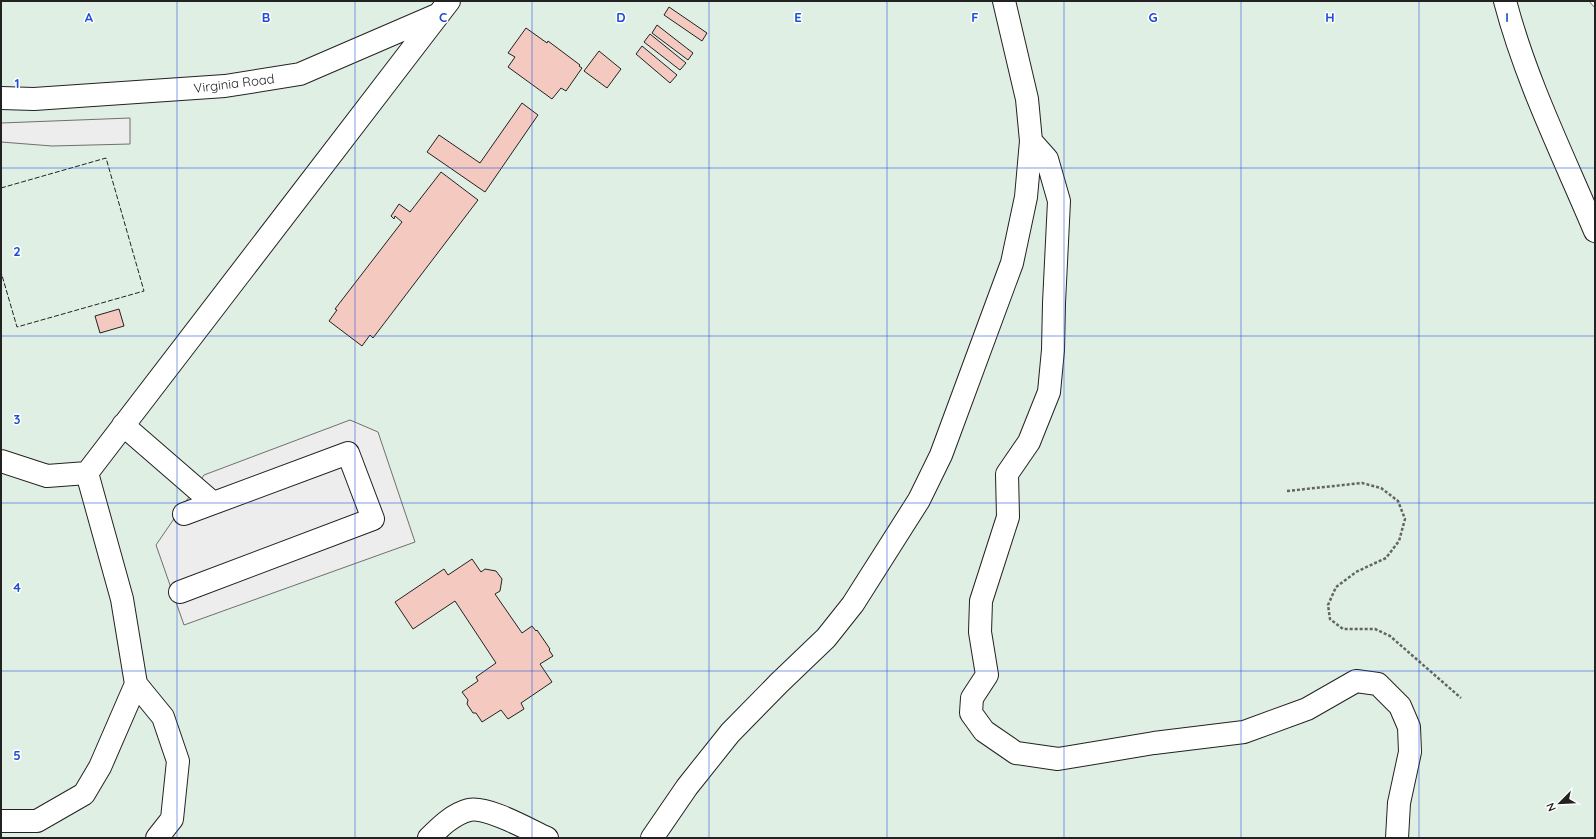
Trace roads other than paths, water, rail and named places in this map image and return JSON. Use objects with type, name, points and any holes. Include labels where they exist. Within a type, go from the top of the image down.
[{"type":"street","points":[[652,838],[687,787],[730,733],[779,682],[826,638],[848,610],[919,500],[941,455],[1012,263],[1026,197],[1031,141],[1027,99],[1004,1]]},
{"type":"street","points":[[1506,1],[1513,30],[1526,69],[1595,231]]},
{"type":"street","points":[[1,461],[47,476],[87,473],[444,8]]},
{"type":"street","name":"Virginia Road","points":[[1,98],[34,99],[225,86],[300,74],[444,8]]},
{"type":"street","points":[[1031,141],[1047,159],[1059,201],[1053,350],[1049,392],[1029,442],[1007,474],[1008,517],[981,601],[980,632],[987,675],[972,698],[971,713],[984,731],[1016,753],[1058,759],[1154,743],[1244,732],[1307,709],[1356,681],[1378,684],[1400,706],[1409,727],[1410,752],[1399,803],[1397,838]]},
{"type":"street","points":[[123,425],[213,503]]},
{"type":"street","points":[[180,592],[373,519],[348,453],[184,514]]},
{"type":"street","points":[[87,473],[122,599],[136,684],[163,717],[178,761],[172,819],[156,838]]},
{"type":"street","points":[[1,822],[37,821],[84,794],[100,767],[136,684]]},
{"type":"street","points":[[429,838],[446,821],[470,810],[489,812],[547,838]]}]
